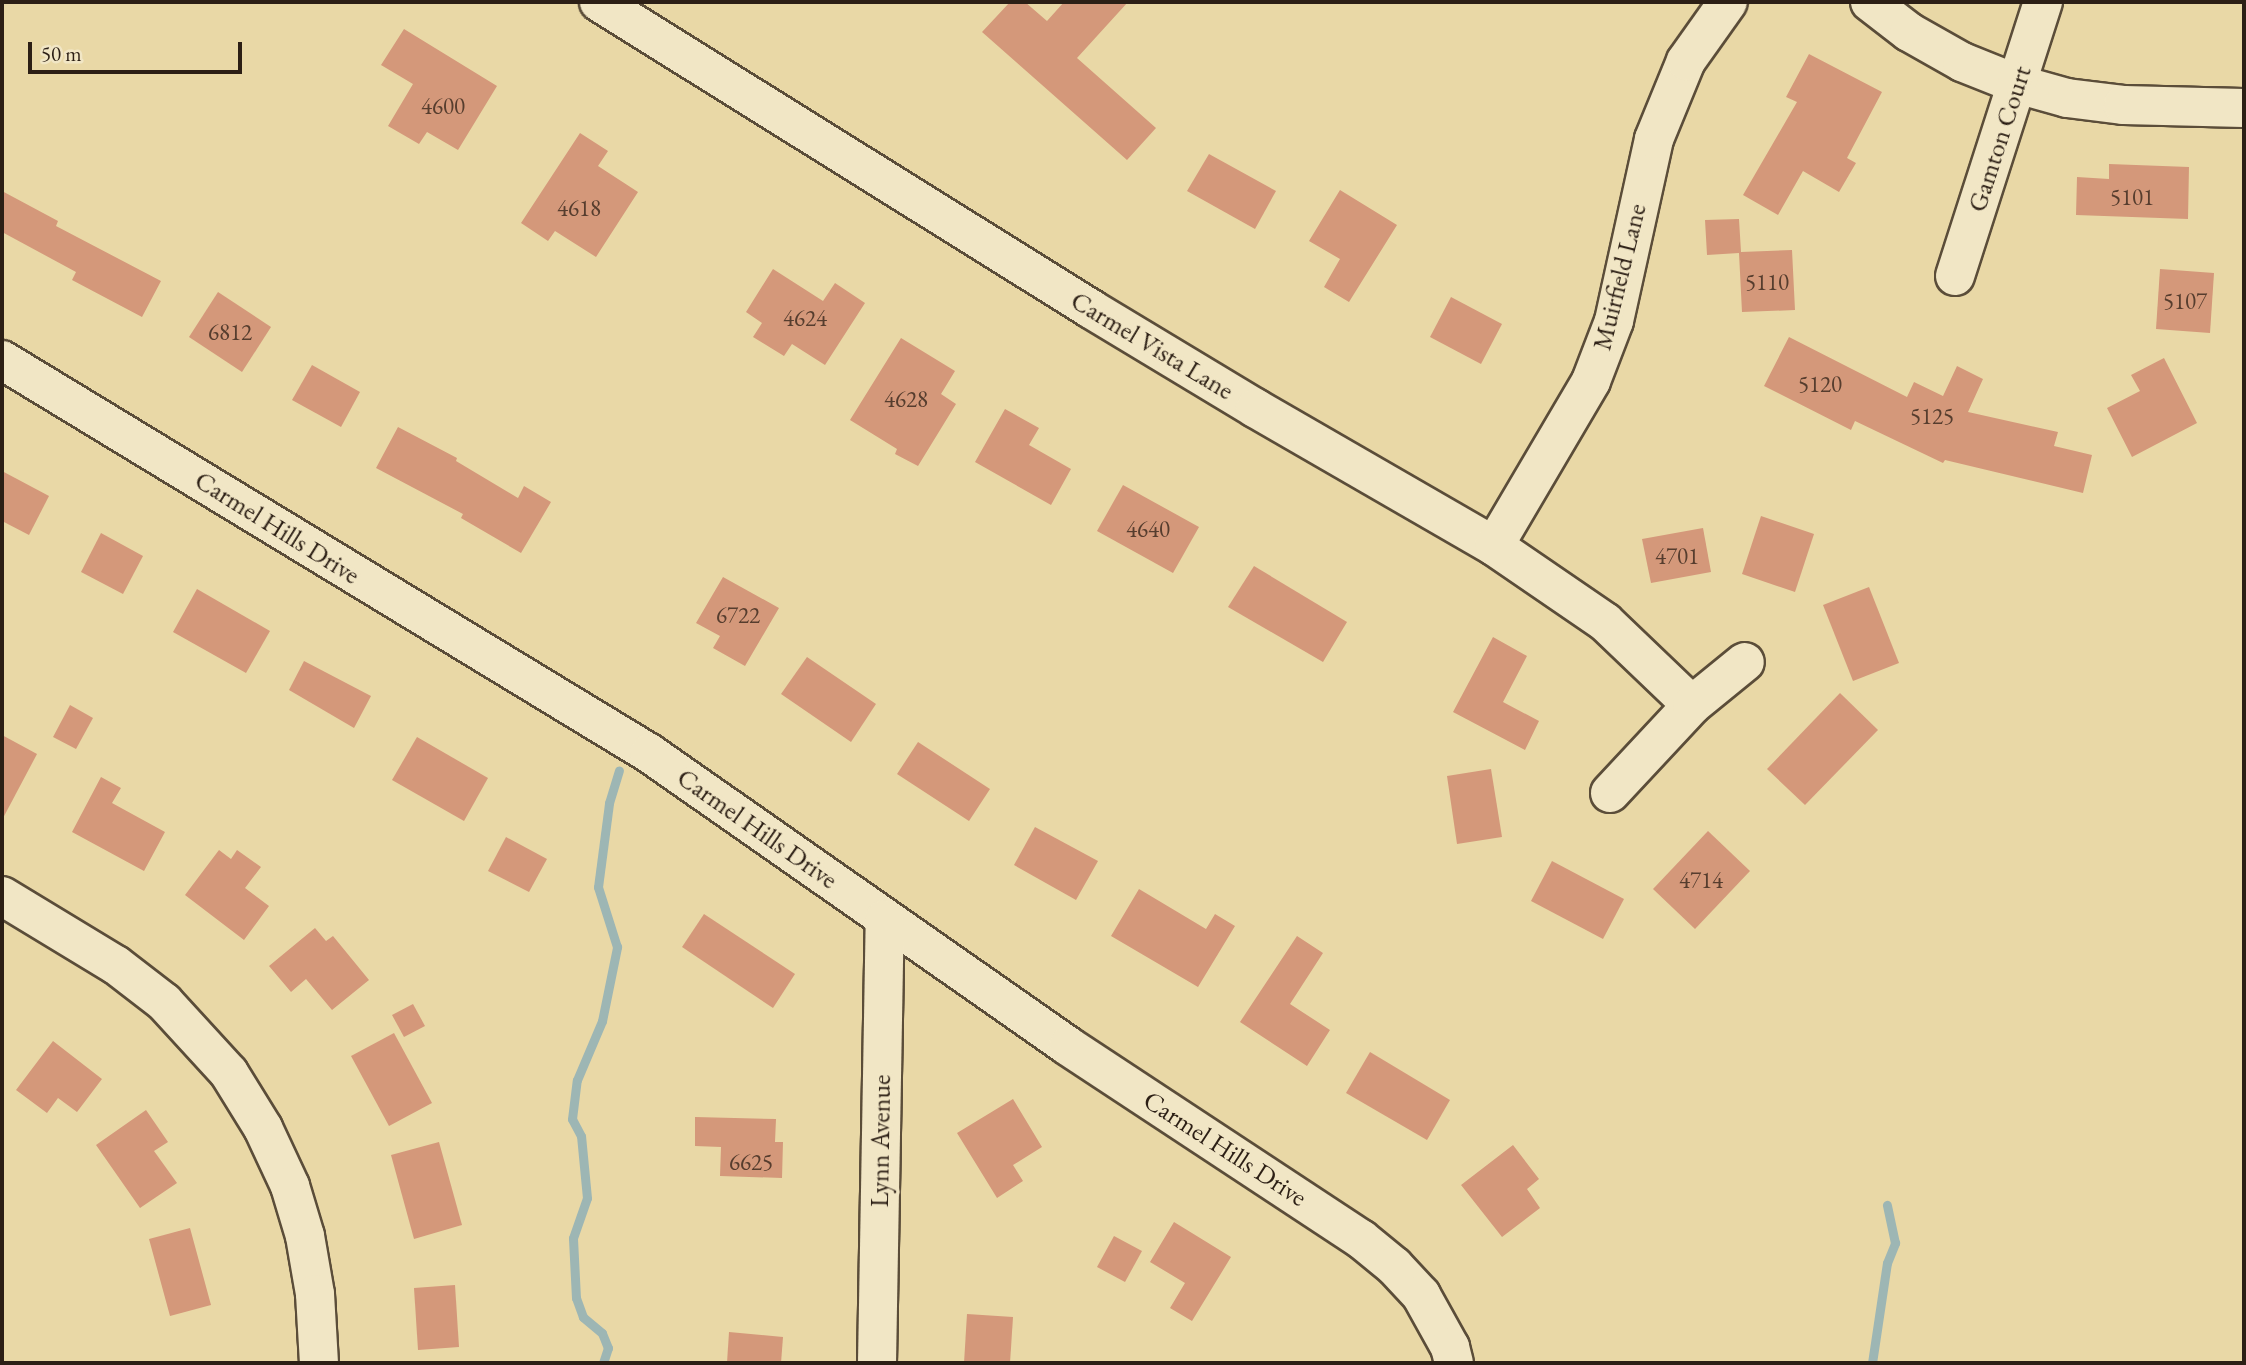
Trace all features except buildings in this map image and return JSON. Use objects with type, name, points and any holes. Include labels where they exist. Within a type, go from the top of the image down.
[{"type":"street","name":"Carmel Vista Lane","points":[[599,2],[1138,338],[1494,546],[1605,622],[1692,705]]},
{"type":"street","name":"Muirfield Lane","points":[[1494,546],[1591,381],[1618,308],[1654,139],[1686,61],[1728,2]]},
{"type":"street","points":[[1870,2],[1909,32],[1962,62],[2017,84],[2067,98],[2123,105],[2244,108]]},
{"type":"street","name":"Gamton Court","points":[[1955,276],[2043,2]]},
{"type":"street","name":"Carmel Hills Drive","points":[[2,360],[355,577],[592,716],[1079,1053],[1361,1239],[1394,1266],[1421,1295],[1444,1335],[1454,1363]]},
{"type":"street","points":[[1610,793],[1692,705],[1745,662]]},
{"type":"street","points":[[2,896],[116,965],[155,995],[209,1048],[229,1073],[263,1128],[290,1186],[304,1236],[315,1294],[319,1363]]},
{"type":"street","name":"Lynn Avenue","points":[[877,1363],[885,919]]},
{"type":"waterway","points":[[603,1363],[608,1348],[602,1333],[583,1317],[576,1298],[573,1238],[587,1198],[581,1136],[572,1119],[577,1080],[602,1021],[617,947],[598,887],[609,803],[619,770]]},
{"type":"waterway","points":[[1872,1363],[1887,1263],[1895,1243],[1887,1205]]}]
